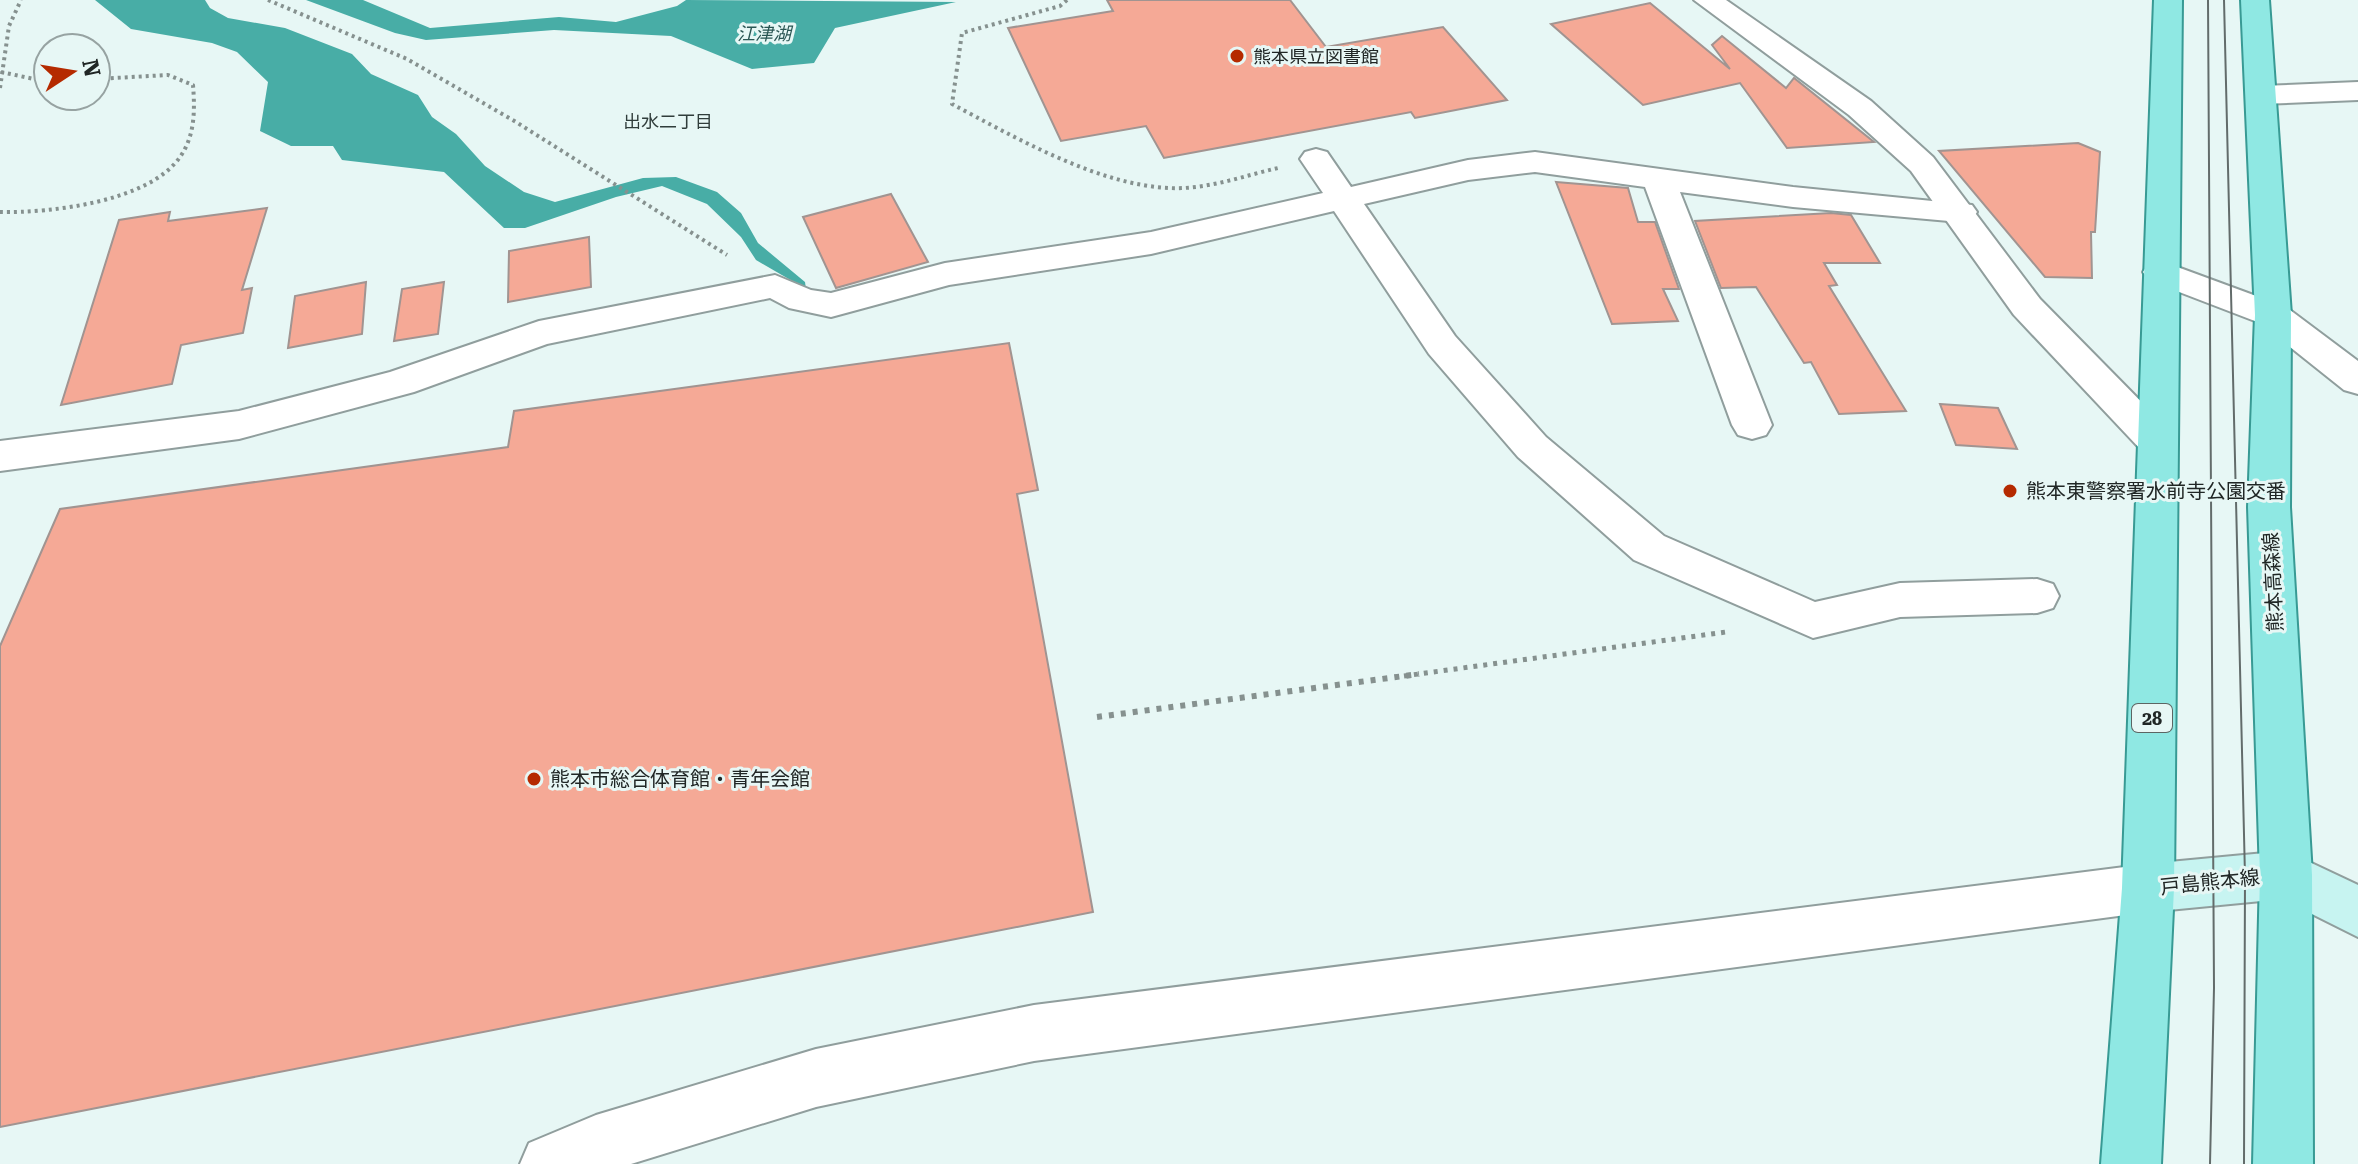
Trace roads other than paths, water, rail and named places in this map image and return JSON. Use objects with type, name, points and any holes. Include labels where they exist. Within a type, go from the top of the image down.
[{"type":"main road","name":"28","points":[[2131,1164],[2148,888],[2168,0]]},
{"type":"main road","name":"熊本高森線","points":[[2255,0],[2273,315],[2269,507],[2286,875],[2283,1164]]},
{"type":"main road","name":"戸島熊本線","points":[[2148,888],[2286,875],[2358,912]]},
{"type":"street","points":[[1708,0],[1860,108],[1922,164],[2027,307],[2157,442]]},
{"type":"street","points":[[2261,95],[2358,91]]},
{"type":"street","points":[[1316,159],[1442,345],[1532,447],[1649,548],[1813,620],[1900,600],[2037,596]]},
{"type":"street","points":[[0,456],[239,425],[400,383],[539,333],[775,286],[802,300],[831,305],[863,299],[945,274],[1151,243],[1468,170],[1535,162],[1659,180],[1960,212]]},
{"type":"street","points":[[1659,180],[1752,425]]},
{"type":"street","points":[[2161,272],[2273,315],[2358,381]]},
{"type":"street","points":[[550,1164],[596,1145],[816,1078],[1034,1033],[2148,888]]},
{"type":"water","points":[[95,0],[205,0],[210,8],[228,18],[285,28],[352,54],[371,74],[418,95],[432,117],[456,134],[485,166],[524,192],[555,202],[643,178],[676,177],[717,192],[741,213],[758,243],[805,282],[806,289],[756,260],[741,237],[707,204],[662,186],[616,197],[525,228],[504,228],[444,172],[342,160],[333,146],[291,146],[260,131],[268,82],[237,52],[212,43],[131,29]]},
{"type":"water","name":"江津湖","points":[[306,0],[363,0],[430,28],[559,17],[616,22],[677,6],[686,0],[956,2],[835,28],[814,63],[752,69],[671,36],[554,30],[426,40],[395,33]]},
{"type":"tram line","points":[[2208,0],[2214,988],[2210,1164]]},
{"type":"tram line","points":[[2224,0],[2245,876],[2244,1164]]},
{"type":"place","name":"熊本県立図書館","points":[[1237,56]]},
{"type":"place","name":"熊本東警察署水前寺公園交番","points":[[2010,491]]},
{"type":"place","name":"熊本市総合体育館・青年会館","points":[[534,779]]},
{"type":"district","name":"出水二丁目","points":[[668,121]]}]
